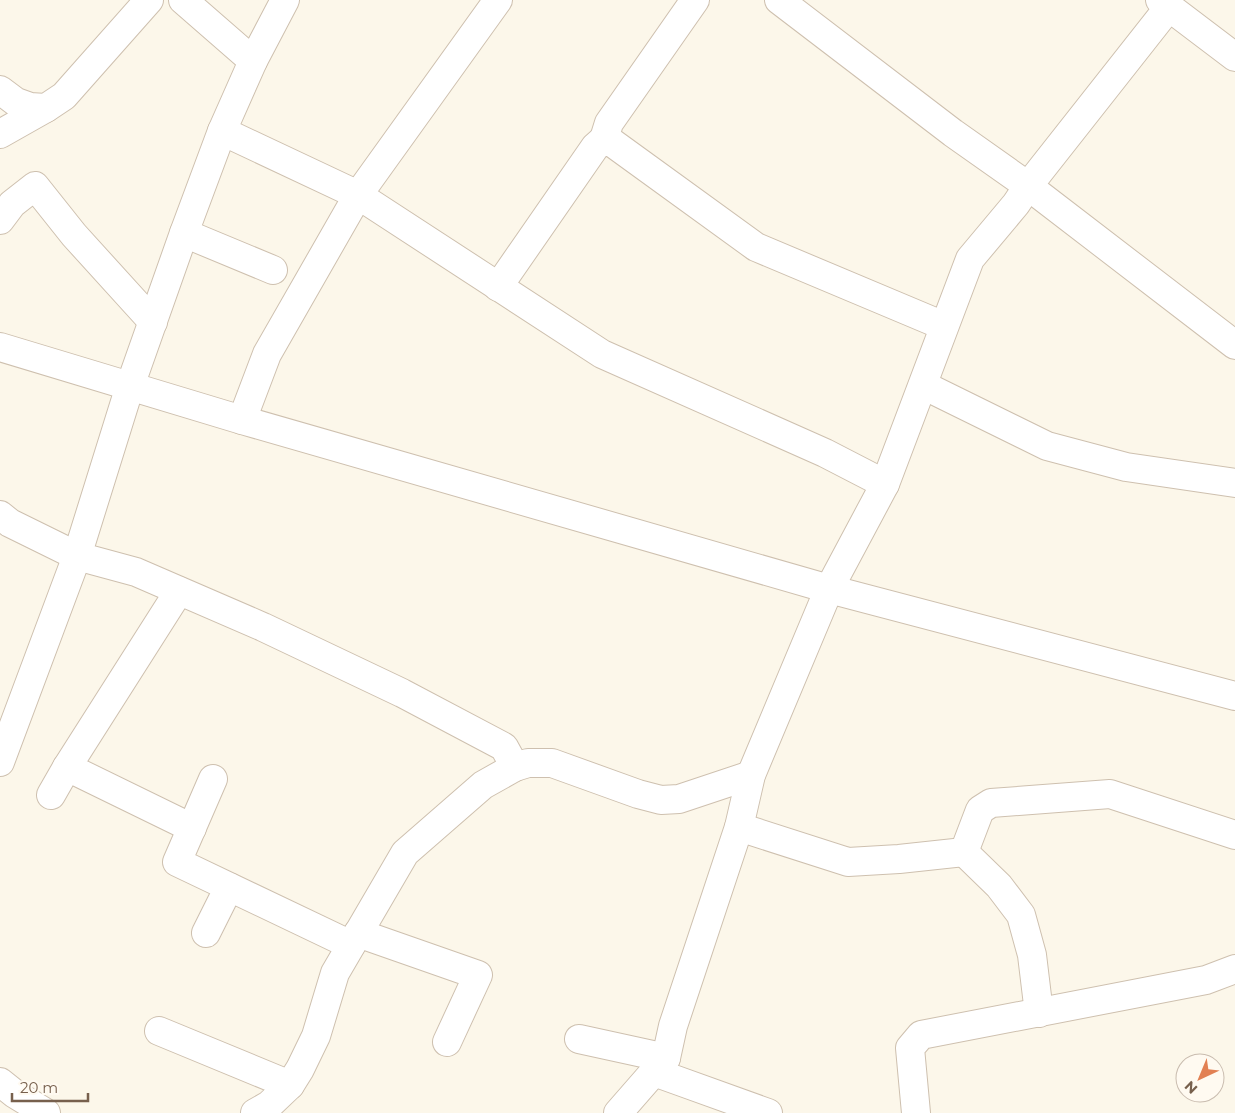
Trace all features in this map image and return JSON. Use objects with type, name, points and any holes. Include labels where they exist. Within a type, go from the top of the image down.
[{"type":"street","points":[[0,134],[64,96],[150,0]]},
{"type":"street","points":[[183,0],[253,61]]},
{"type":"street","points":[[2,753],[77,556],[130,386],[222,131],[253,61],[285,0]]},
{"type":"street","points":[[242,420],[267,354],[358,195],[498,0]]},
{"type":"street","points":[[498,287],[595,147],[604,139],[609,123],[695,0]]},
{"type":"street","points":[[779,0],[953,133],[1028,186],[1235,345]]},
{"type":"street","points":[[618,1113],[660,1065],[739,827],[751,775],[829,589],[885,484],[970,259],[1016,204],[1164,3],[1235,57]]},
{"type":"street","points":[[0,90],[16,102],[30,108],[46,108]]},
{"type":"street","points":[[222,131],[358,195],[602,354],[825,453],[885,484]]},
{"type":"street","points":[[604,139],[614,144],[756,248],[944,326]]},
{"type":"street","points":[[0,220],[12,204],[35,186],[74,235],[152,322]]},
{"type":"street","points":[[184,233],[273,270]]},
{"type":"street","points":[[0,347],[242,420],[829,589],[1235,696]]},
{"type":"street","points":[[923,386],[1047,446],[1126,467],[1235,483]]},
{"type":"street","points":[[3,525],[77,556],[136,572],[263,627],[411,698],[504,747],[515,767]]},
{"type":"street","points":[[51,795],[179,591]]},
{"type":"street","points":[[255,1113],[269,1105],[290,1085],[300,1069],[316,1036],[335,973],[404,853],[483,785],[515,767],[528,763],[552,763],[638,794],[661,800],[680,799],[751,775]]},
{"type":"street","points":[[67,767],[192,828]]},
{"type":"street","points":[[213,779],[177,862],[229,887],[355,939],[478,975],[447,1042]]},
{"type":"street","points":[[964,852],[980,810],[991,803],[1110,794],[1235,836]]},
{"type":"street","points":[[739,827],[848,862],[964,852],[1000,886],[1021,914],[1032,955],[1039,1013]]},
{"type":"street","points":[[206,933],[229,887]]},
{"type":"street","points":[[916,1113],[910,1048],[921,1035],[1206,980],[1235,969]]},
{"type":"street","points":[[159,1031],[290,1085]]},
{"type":"street","points":[[579,1039],[660,1065],[768,1113]]},
{"type":"street","points":[[7,1096],[46,1113]]}]
